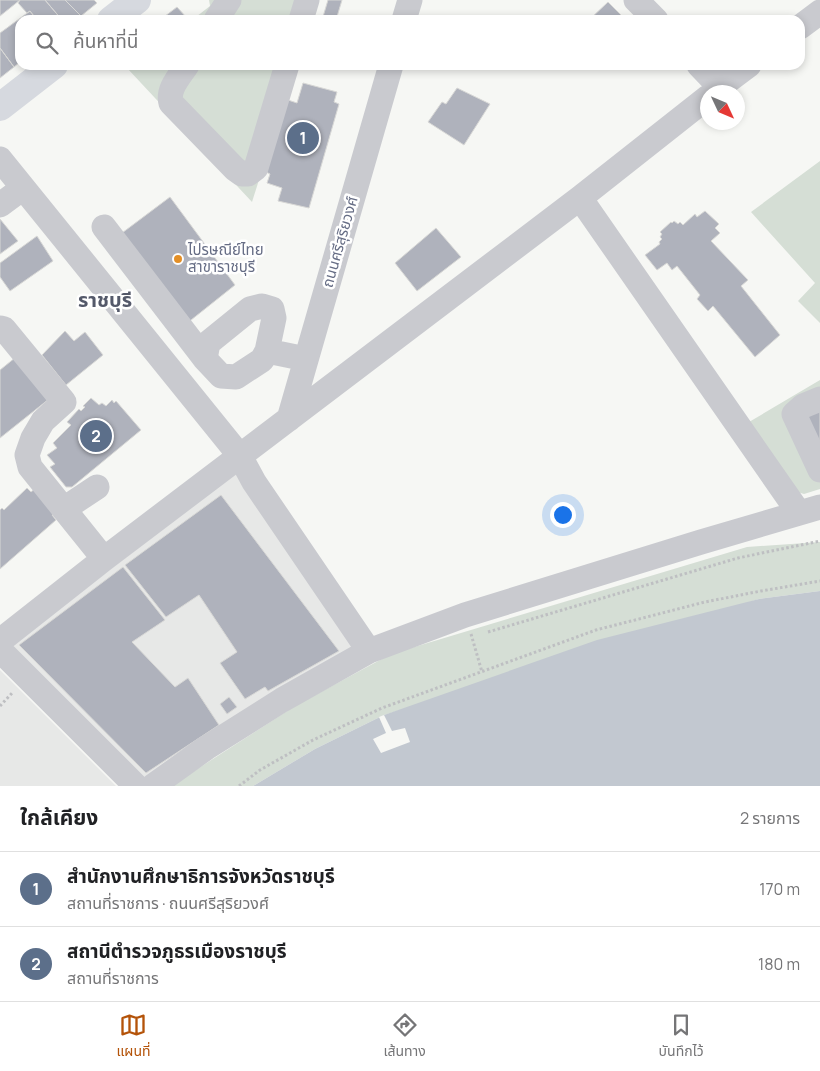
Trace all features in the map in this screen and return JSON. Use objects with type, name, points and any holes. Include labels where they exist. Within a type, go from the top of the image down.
[{"type":"main road","points":[[118,15],[137,0]]},
{"type":"main road","points":[[0,107],[48,70]]},
{"type":"street","points":[[219,15],[228,0]]},
{"type":"street","points":[[302,15],[307,0]]},
{"type":"street","points":[[406,15],[410,0]]},
{"type":"street","points":[[636,0],[651,15]]},
{"type":"street","points":[[805,23],[820,12]]},
{"type":"street","points":[[184,70],[172,88],[169,98],[171,103],[235,169],[242,174],[248,174],[256,168],[285,70]]},
{"type":"street","name":"ถนนศรีสุริยวงศ์","points":[[289,419],[390,70]]},
{"type":"street","points":[[702,70],[710,85]]},
{"type":"street","points":[[723,85],[743,70]]},
{"type":"street","points":[[0,641],[104,559],[580,198],[700,103]]},
{"type":"street","points":[[0,159],[240,456],[254,482],[369,652]]},
{"type":"street","points":[[0,205],[23,188]]},
{"type":"street","points":[[153,786],[206,748],[267,709],[369,652],[464,614],[809,510],[580,198]]},
{"type":"street","points":[[104,227],[205,358],[222,376],[236,377],[262,360],[267,351],[274,318],[272,309],[262,306],[250,309],[208,343],[205,358]]},
{"type":"street","points":[[0,328],[4,329],[64,402],[43,421],[33,438],[28,455],[30,467],[104,559]]},
{"type":"street","points":[[267,351],[306,359]]},
{"type":"street","points":[[820,399],[802,406],[794,414],[820,470]]},
{"type":"street","points":[[64,509],[97,487]]},
{"type":"street","points":[[0,650],[136,786]]},
{"type":"path","points":[[481,634],[738,558],[820,540]]},
{"type":"path","points":[[239,786],[260,770],[322,736],[382,708],[596,630],[705,602],[820,581]]},
{"type":"path","points":[[472,637],[482,672]]},
{"type":"shaded area","points":[[209,0],[315,0],[310,15],[198,15],[210,6]]},
{"type":"shaded area","points":[[129,70],[293,70],[252,202]]},
{"type":"shaded area","points":[[820,161],[820,323],[798,301],[815,283],[751,212]]},
{"type":"shaded area","points":[[820,380],[820,489],[804,494],[794,491],[749,422]]},
{"type":"shaded area","points":[[240,470],[359,647],[142,783],[8,648]]},
{"type":"shaded area","points":[[820,542],[820,591],[759,599],[384,715],[315,749],[253,786],[171,786],[295,706],[391,654],[747,547]]},
{"type":"shaded area","points":[[820,591],[820,786],[253,786],[315,749],[384,715],[597,640],[759,599]]},
{"type":"shaded area","points":[[0,670],[116,786],[0,786]]},
{"type":"pier","points":[[384,715],[392,731],[405,728],[410,742],[381,753],[373,739],[386,733],[379,717]]},
{"type":"building","points":[[0,0],[20,0],[0,16]]},
{"type":"building","points":[[20,0],[45,0],[58,15],[33,15],[30,11],[27,13],[18,3]]},
{"type":"building","points":[[45,0],[65,0],[80,15],[58,15]]},
{"type":"building","points":[[65,0],[94,0],[97,3],[80,15]]},
{"type":"building","points":[[328,0],[342,0],[338,15],[324,15]]},
{"type":"building","points":[[608,2],[621,15],[594,15]]},
{"type":"building","points":[[177,7],[184,15],[167,15]]},
{"type":"building","points":[[30,11],[33,15],[25,15]]},
{"type":"building","points":[[15,22],[14,67],[0,48],[0,33]]},
{"type":"building","points":[[0,48],[14,67],[0,78]]},
{"type":"building","points":[[303,83],[337,92],[334,102],[339,104],[309,208],[278,201],[282,188],[267,183],[270,174],[266,172],[288,100],[297,103]]},
{"type":"building","points":[[457,88],[490,104],[464,145],[428,122],[442,102],[446,104]]},
{"type":"building","name":"ไปรษณีย์ไทย สาขาราชบุรี","points":[[170,197],[235,285],[186,324],[122,233]]},
{"type":"building","points":[[705,211],[719,224],[715,228],[720,233],[711,241],[748,280],[741,286],[780,335],[755,357],[713,306],[708,311],[697,299],[700,295],[677,266],[672,270],[667,263],[657,270],[645,255],[660,244],[662,234],[660,232],[671,222],[674,221],[678,224],[680,222],[683,225],[695,214],[697,217]]},
{"type":"building","points":[[0,219],[18,241],[0,254]]},
{"type":"building","points":[[436,228],[461,257],[417,291],[395,263]]},
{"type":"building","points":[[37,236],[53,261],[10,291],[0,277],[0,263]]},
{"type":"building","points":[[65,331],[74,341],[85,332],[103,355],[66,385],[42,355]]},
{"type":"building","points":[[16,357],[49,399],[0,438],[0,370]]},
{"type":"building","points":[[91,398],[99,405],[102,403],[106,406],[112,400],[114,403],[116,401],[141,430],[72,487],[66,487],[50,467],[55,464],[47,455],[57,448],[53,443],[71,425],[67,422],[79,409],[81,411],[85,407],[83,406]]},
{"type":"building","points":[[820,409],[820,446],[806,415]]},
{"type":"building","points":[[37,487],[56,511],[52,515],[56,520],[0,569],[0,510],[2,508],[4,510],[27,488],[31,492]]},
{"type":"building","points":[[221,495],[339,651],[268,691],[265,687],[245,699],[220,663],[237,652],[199,595],[166,617],[125,565]]},
{"type":"building","points":[[123,567],[165,620],[132,642],[175,687],[188,678],[219,725],[146,773],[19,645]]},
{"type":"building","points":[[229,697],[237,707],[227,714],[220,704]]},
{"type":"place","name":"สำนักงานศึกษาธิการจังหวัดราชบุรี","points":[[303,138]]},
{"type":"place","name":"ไปรษณีย์ไทย สาขาราชบุรี","points":[[178,259]]},
{"type":"place","name":"สถานีตำรวจภูธรเมืองราชบุรี","points":[[96,436]]},
{"type":"district","name":"ราชบุรี","points":[[105,300]]}]
